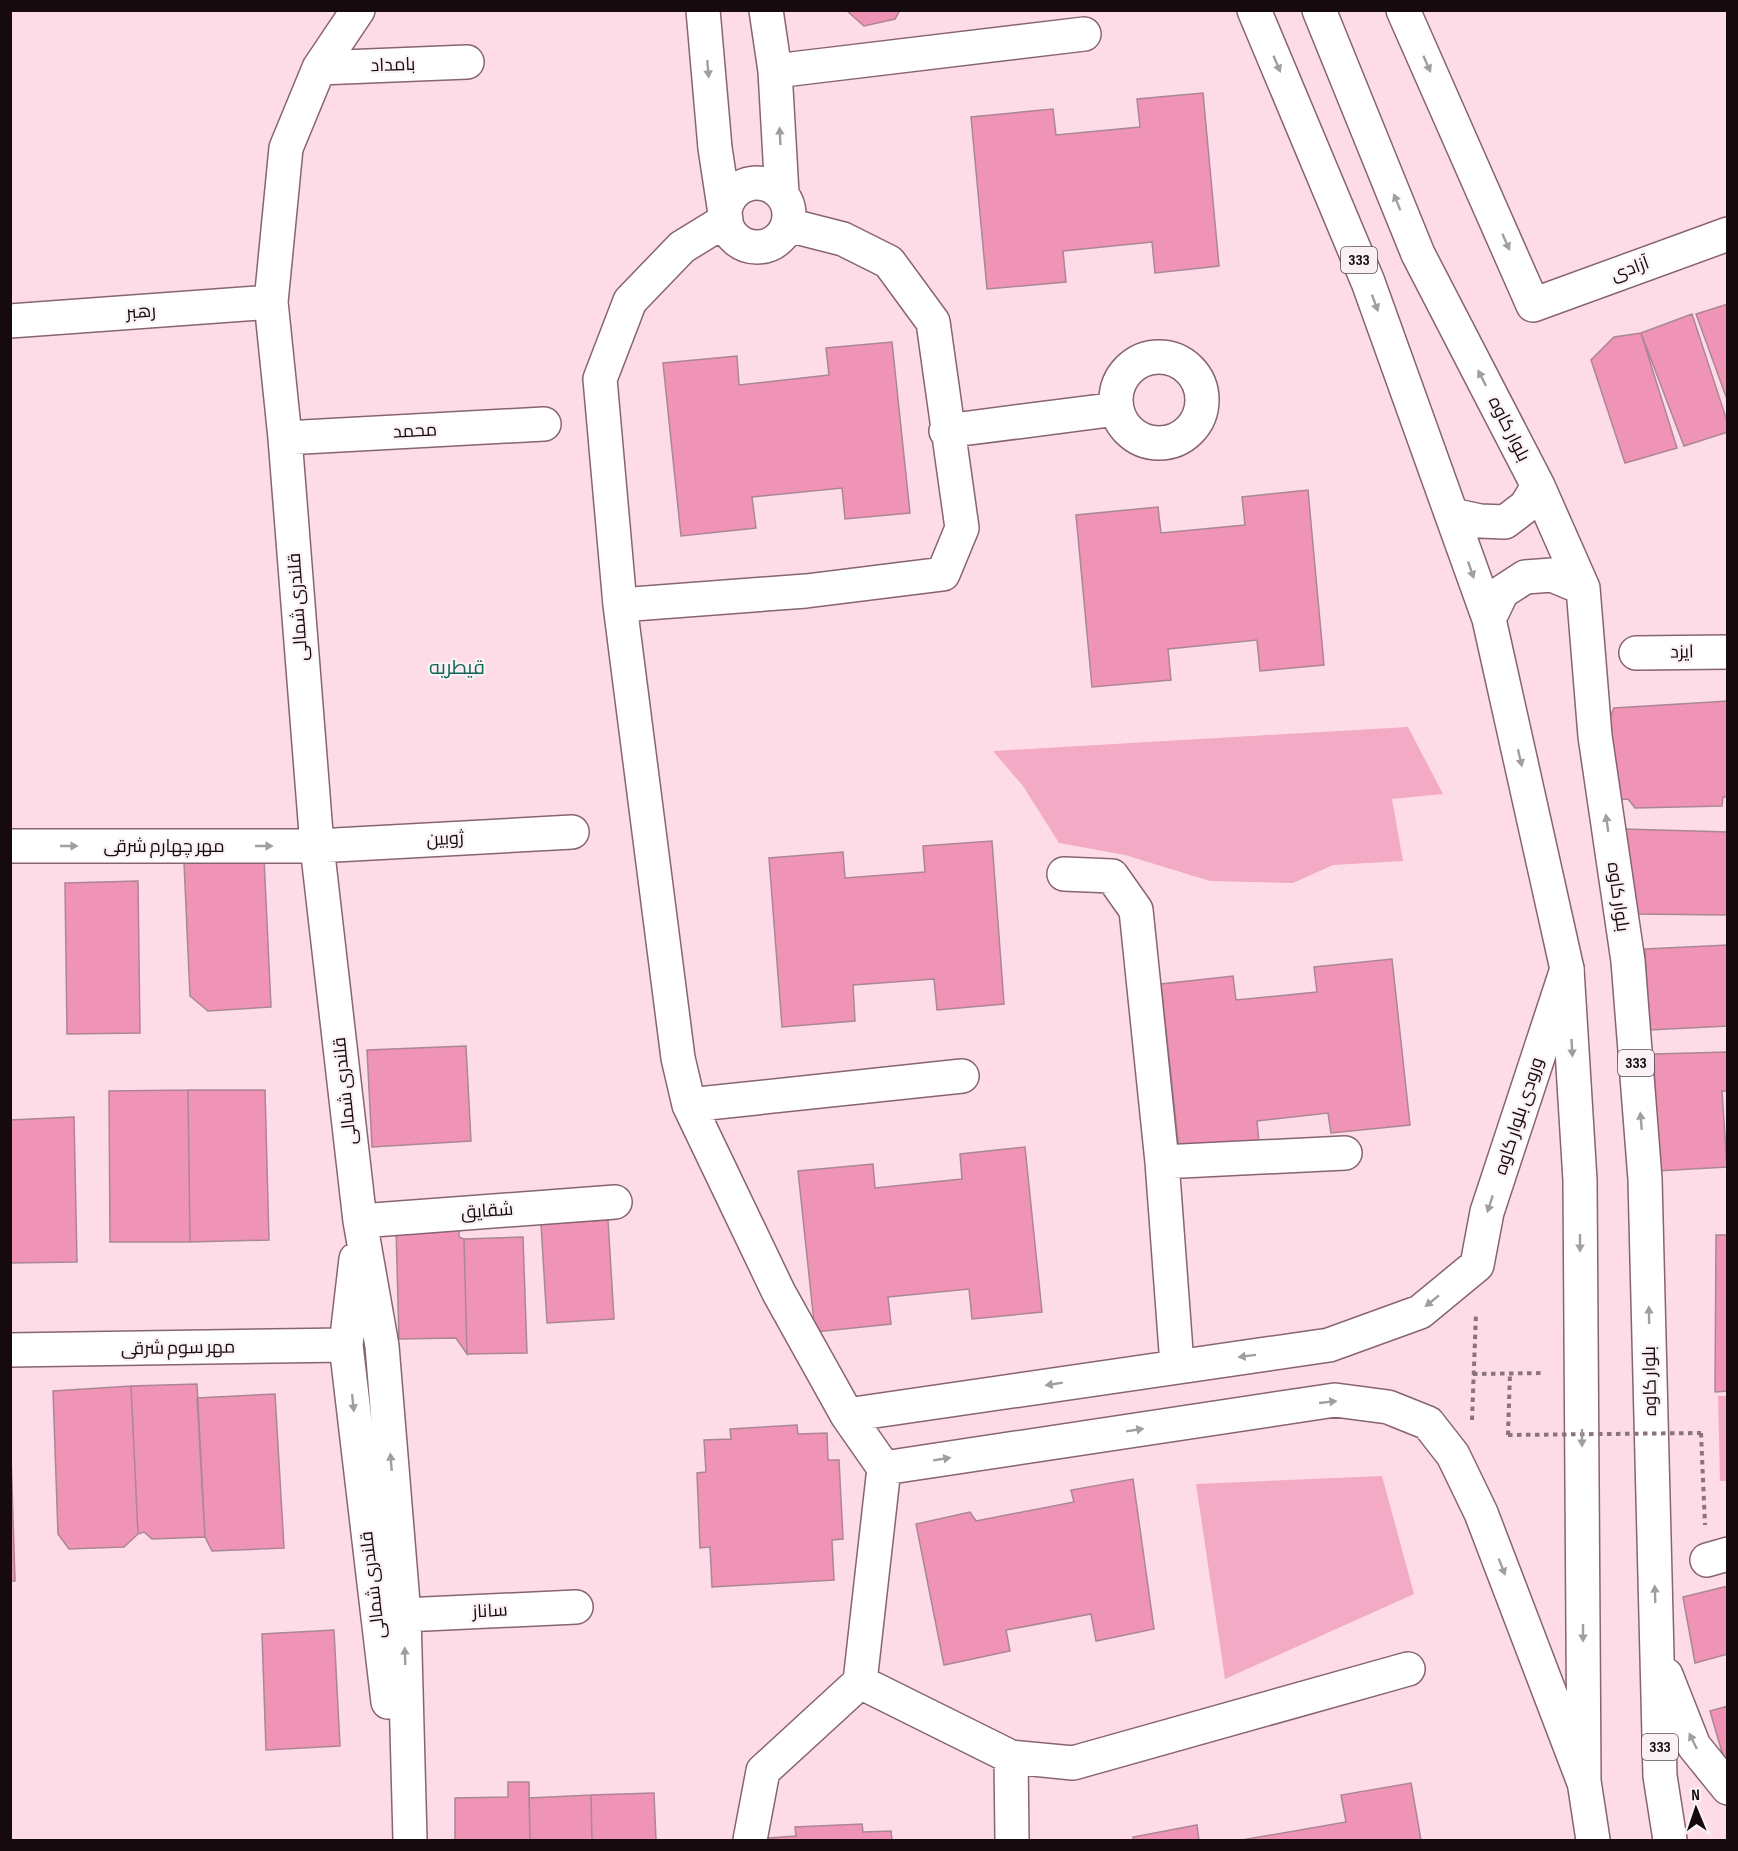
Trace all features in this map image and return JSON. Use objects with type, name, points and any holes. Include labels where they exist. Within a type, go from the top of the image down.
[{"type":"street","name":"قلندری شمالی","points":[[358,10],[319,68],[286,148],[271,302],[285,438],[317,846],[360,1221],[382,1346],[404,1615],[410,1840]]},
{"type":"street","points":[[703,10],[715,148],[726,220],[735,239],[754,247],[775,242],[785,210],[775,71],[766,10]]},
{"type":"street","name":"333","points":[[1254,10],[1368,282],[1488,619],[1567,969],[1580,1180],[1584,1781],[1593,1840]]},
{"type":"street","name":"بلوار کاوه","points":[[1319,10],[1418,254],[1538,486],[1583,588],[1594,736],[1628,961],[1645,1179],[1660,1776],[1670,1840]]},
{"type":"street","name":"آزادی","points":[[1403,10],[1533,305],[1728,234]]},
{"type":"street","points":[[775,71],[1084,34]]},
{"type":"street","name":"بامداد","points":[[319,68],[467,62]]},
{"type":"street","points":[[620,605],[806,591],[943,574],[962,528],[946,431],[933,322],[889,262],[785,210],[774,187],[764,184],[744,186],[729,200],[726,220],[682,247],[630,301],[600,379],[620,605],[678,1058],[689,1105],[779,1293],[847,1415],[884,1468],[860,1682],[763,1771],[750,1840]]},
{"type":"street","name":"رهبر","points":[[10,321],[271,302]]},
{"type":"street","points":[[946,431],[1117,409]]},
{"type":"street","name":"محمد","points":[[285,438],[544,424]]},
{"type":"street","points":[[1452,515],[1480,521],[1505,522],[1526,506],[1538,486]]},
{"type":"street","points":[[1488,619],[1502,592],[1525,578],[1552,575],[1583,588]]},
{"type":"street","name":"ایزد","points":[[1636,653],[1728,652]]},
{"type":"street","name":"ژوبین","points":[[317,846],[572,832]]},
{"type":"street","name":"مهر چهارم شرقی","points":[[10,846],[317,846]]},
{"type":"street","points":[[1064,874],[1112,876],[1136,910],[1162,1162],[1177,1365]]},
{"type":"street","name":"ورودی بلوار کاوه","points":[[1477,1264],[1487,1212],[1567,969]]},
{"type":"street","points":[[689,1105],[962,1076]]},
{"type":"street","points":[[1162,1162],[1345,1153]]},
{"type":"street","name":"شقایق","points":[[360,1221],[615,1202]]},
{"type":"street","name":"قلندری شمالی","points":[[360,1221],[346,1345],[405,1840]]},
{"type":"street","points":[[847,1415],[1177,1365],[1329,1345],[1420,1312],[1477,1264]]},
{"type":"street","name":"مهر سوم شرقی","points":[[10,1350],[346,1345]]},
{"type":"street","points":[[884,1468],[1335,1400],[1388,1407],[1428,1422],[1453,1455],[1481,1513],[1584,1781]]},
{"type":"street","name":"ساناز","points":[[404,1615],[576,1607]]},
{"type":"street","points":[[1657,1653],[1694,1746],[1728,1788]]},
{"type":"street","points":[[860,1682],[1011,1757],[1072,1763],[1408,1669]]},
{"type":"street","points":[[1011,1757],[1012,1840]]},
{"type":"path","points":[[1472,1427],[1477,1264]]},
{"type":"path","points":[[1510,1373],[1508,1435],[1701,1433],[1704,1486]]},
{"type":"path","points":[[1473,1374],[1581,1373]]},
{"type":"shaded area","points":[[1408,727],[1443,794],[1392,799],[1403,861],[1333,865],[1293,883],[1210,881],[1125,855],[1059,843],[1023,786],[993,751]]},
{"type":"shaded area","points":[[1718,1396],[1727,1396],[1727,1481],[1720,1481]]},
{"type":"shaded area","points":[[1382,1476],[1414,1594],[1225,1679],[1196,1484]]},
{"type":"building","points":[[846,10],[900,10],[895,19],[864,26]]},
{"type":"building","points":[[1203,93],[1219,266],[1155,273],[1152,242],[1063,251],[1066,282],[987,289],[971,117],[1053,109],[1056,135],[1140,127],[1137,99]]},
{"type":"building","points":[[1728,304],[1728,402],[1696,314]]},
{"type":"building","points":[[1692,314],[1728,424],[1728,432],[1684,446],[1641,333]]},
{"type":"building","points":[[1641,333],[1677,448],[1625,463],[1591,360],[1614,337]]},
{"type":"building","points":[[892,342],[910,513],[845,519],[842,488],[752,497],[756,528],[681,536],[663,363],[737,356],[739,385],[829,375],[826,348]]},
{"type":"building","points":[[1308,490],[1324,665],[1260,671],[1257,640],[1168,649],[1171,680],[1092,687],[1076,515],[1158,507],[1161,533],[1245,525],[1242,497]]},
{"type":"building","points":[[1728,701],[1728,797],[1723,797],[1722,806],[1635,808],[1628,799],[1609,801],[1600,718],[1610,717],[1614,708]]},
{"type":"building","points":[[1624,829],[1728,832],[1728,915],[1633,914]]},
{"type":"building","points":[[992,841],[1004,1004],[937,1010],[934,979],[853,985],[855,1021],[782,1027],[769,858],[843,852],[845,878],[925,872],[923,846]]},
{"type":"building","points":[[264,858],[271,1007],[208,1011],[190,996],[184,862]]},
{"type":"building","points":[[138,881],[140,1033],[67,1034],[65,883]]},
{"type":"building","points":[[1728,945],[1728,1026],[1649,1030],[1645,949]]},
{"type":"building","points":[[1392,959],[1410,1125],[1331,1133],[1328,1113],[1257,1121],[1259,1142],[1179,1150],[1161,984],[1233,976],[1236,1000],[1317,992],[1314,967]]},
{"type":"building","points":[[466,1046],[471,1141],[372,1147],[367,1050]]},
{"type":"building","points":[[1728,1052],[1728,1091],[1722,1091],[1727,1167],[1657,1171],[1654,1054]]},
{"type":"building","points":[[188,1090],[265,1090],[269,1240],[190,1242]]},
{"type":"building","points":[[188,1090],[190,1242],[110,1242],[109,1091]]},
{"type":"building","points":[[74,1117],[77,1262],[10,1263],[10,1120]]},
{"type":"building","points":[[1025,1147],[1042,1312],[972,1319],[969,1289],[888,1297],[891,1324],[815,1332],[798,1171],[873,1164],[875,1188],[962,1179],[960,1154]]},
{"type":"building","points":[[608,1220],[614,1319],[547,1323],[541,1224]]},
{"type":"building","points":[[459,1226],[459,1237],[464,1239],[467,1354],[456,1338],[399,1339],[396,1228]]},
{"type":"building","points":[[1716,1235],[1728,1235],[1728,1391],[1715,1392]]},
{"type":"building","points":[[523,1237],[527,1353],[467,1354],[464,1239]]},
{"type":"building","points":[[197,1384],[205,1537],[152,1539],[144,1532],[138,1534],[131,1386]]},
{"type":"building","points":[[131,1386],[138,1534],[124,1547],[69,1549],[58,1534],[53,1391]]},
{"type":"building","points":[[275,1394],[284,1548],[212,1551],[205,1537],[197,1398]]},
{"type":"building","points":[[10,1422],[15,1581],[10,1581]]},
{"type":"building","points":[[797,1425],[798,1434],[827,1433],[828,1460],[839,1460],[843,1539],[832,1540],[834,1580],[712,1587],[710,1547],[700,1548],[697,1473],[706,1472],[704,1440],[731,1439],[730,1429]]},
{"type":"building","points":[[1133,1479],[1154,1629],[1096,1641],[1091,1614],[1006,1630],[1010,1651],[944,1665],[916,1524],[970,1512],[976,1521],[1074,1502],[1071,1490]]},
{"type":"building","points":[[1728,1586],[1728,1654],[1695,1663],[1683,1597]]},
{"type":"building","points":[[334,1630],[340,1746],[266,1750],[262,1634]]},
{"type":"building","points":[[1728,1706],[1728,1773],[1710,1711]]},
{"type":"building","points":[[508,1782],[529,1782],[530,1840],[455,1840],[455,1798],[508,1797]]},
{"type":"building","points":[[1411,1783],[1421,1840],[1242,1840],[1346,1822],[1341,1795]]},
{"type":"building","points":[[654,1793],[656,1840],[592,1840],[591,1795]]},
{"type":"building","points":[[591,1795],[592,1840],[530,1840],[529,1798]]},
{"type":"building","points":[[862,1824],[863,1832],[891,1831],[892,1840],[769,1840],[769,1838],[796,1836],[795,1827]]},
{"type":"building","points":[[1197,1825],[1199,1840],[1133,1840],[1133,1837]]},
{"type":"district","name":"قیطریه","points":[[457,668]]}]
